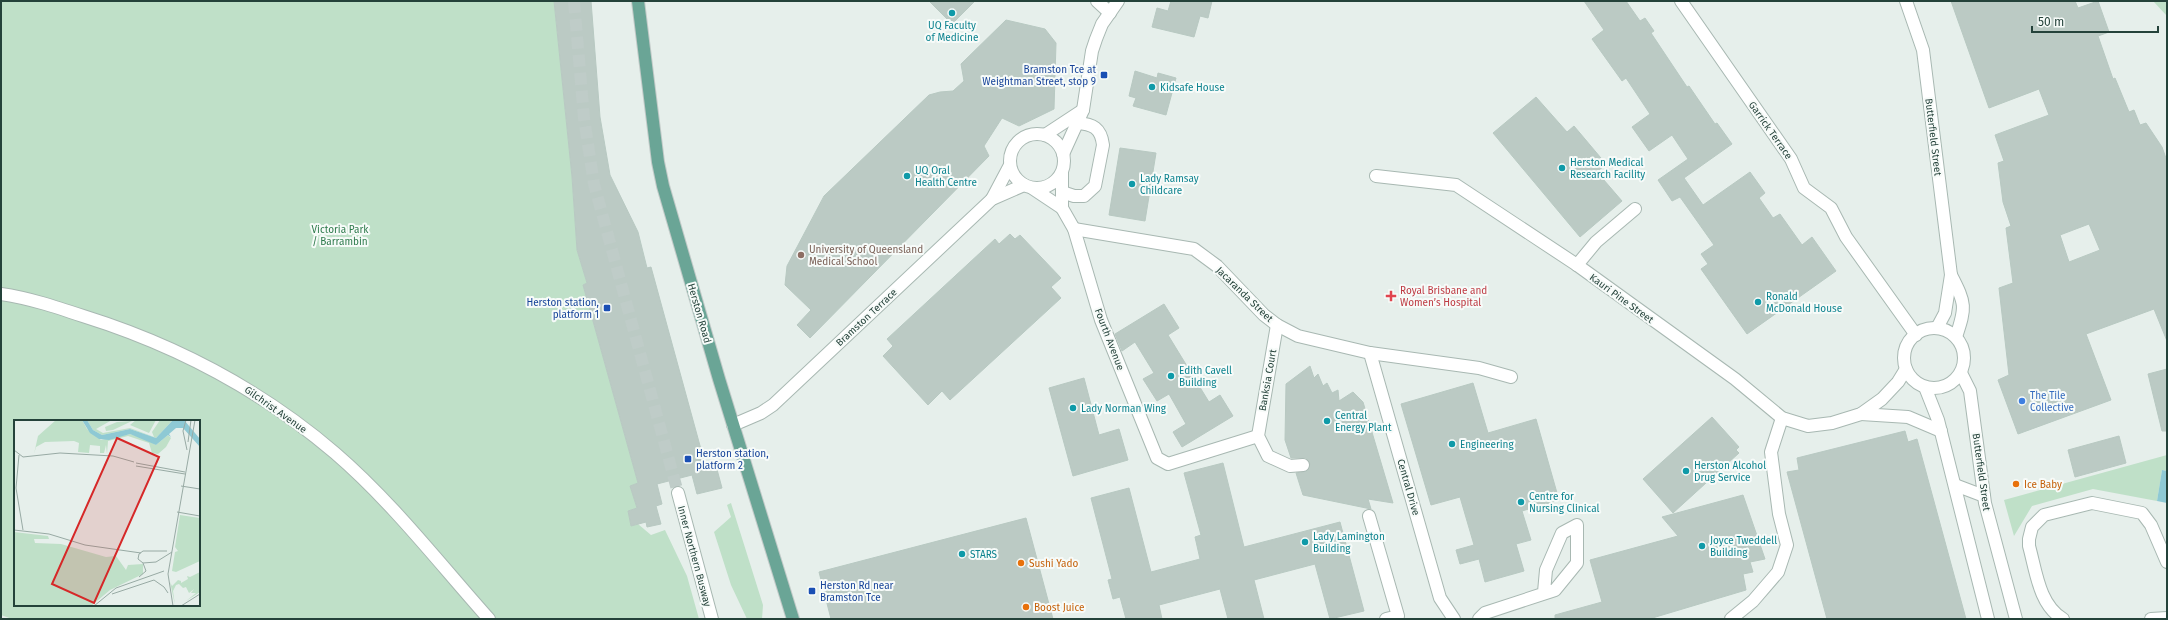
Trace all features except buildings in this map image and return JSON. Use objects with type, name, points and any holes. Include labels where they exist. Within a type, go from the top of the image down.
[{"type":"main road","name":"Herston Road","points":[[638,1],[658,162],[663,186],[733,424],[793,619]]},
{"type":"street","points":[[1097,1],[1110,13]]},
{"type":"street","points":[[1063,154],[1083,110],[1092,51],[1102,24],[1118,1]]},
{"type":"street","name":"Garrick Terrace","points":[[1681,1],[1787,153],[1802,185],[1812,195],[1829,206],[1846,237],[1916,335]]},
{"type":"street","name":"Butterfield Street","points":[[1906,1],[1923,50],[1951,275],[1945,313],[1937,328]]},
{"type":"street","points":[[1045,135],[1083,110]]},
{"type":"street","points":[[1062,192],[1074,196],[1084,196],[1095,186],[1103,144],[1102,138],[1099,131],[1094,126],[1077,123]]},
{"type":"street","points":[[1036,134],[1045,135],[1053,139],[1060,146],[1064,164],[1062,173],[1049,186],[1028,186],[1017,180],[1010,165],[1013,148],[1019,140],[1036,134]]},
{"type":"street","name":"Bramston Terrace","points":[[733,424],[761,413],[773,406],[992,199],[1010,165]]},
{"type":"street","name":"Fourth Avenue","points":[[1062,173],[1062,208]]},
{"type":"street","name":"Kauri Pine Street","points":[[1376,176],[1456,185],[1577,265],[1735,379],[1782,418],[1808,426],[1832,424],[1860,414]]},
{"type":"street","name":"Bramston Terrace","points":[[992,199],[1028,186]]},
{"type":"street","name":"Fourth Avenue","points":[[1028,186],[1062,208],[1074,229],[1102,320],[1157,458],[1168,464],[1258,436]]},
{"type":"street","points":[[1577,265],[1596,242],[1635,209]]},
{"type":"street","name":"Jacaranda Street","points":[[1074,229],[1194,249],[1217,266],[1264,315],[1277,325],[1298,336],[1370,353],[1479,368],[1511,378]]},
{"type":"street","name":"Butterfield Street","points":[[1951,275],[1963,298],[1964,306],[1956,337]]},
{"type":"street","name":"Gilchrist Avenue","points":[[1,294],[64,310],[158,342],[245,387],[274,406],[335,453],[365,482],[489,619]]},
{"type":"street","name":"Banksia Court","points":[[1258,436],[1277,325]]},
{"type":"street","points":[[1937,328],[1956,337],[1964,354],[1961,373],[1952,383],[1939,388],[1925,387],[1911,377],[1906,370],[1904,354],[1910,340],[1916,335],[1926,329],[1937,328]]},
{"type":"street","name":"Central Drive","points":[[1370,353],[1440,598],[1454,619]]},
{"type":"street","points":[[1860,414],[1882,399],[1906,370]]},
{"type":"street","name":"Butterfield Street","points":[[1961,373],[1970,390],[1984,496],[2016,619]]},
{"type":"street","points":[[1925,387],[1941,431],[1988,619]]},
{"type":"street","points":[[1860,414],[1908,417],[1941,431]]},
{"type":"street","points":[[1731,619],[1753,601],[1778,572],[1787,545],[1779,514],[1771,452],[1782,418]]},
{"type":"street","points":[[1258,436],[1268,456],[1290,466],[1303,465]]},
{"type":"street","points":[[1955,485],[1984,496]]},
{"type":"street","name":"Inner Northern Busway","points":[[678,493],[712,619]]},
{"type":"street","points":[[2063,619],[2052,611],[2044,598],[2029,546],[2032,527],[2044,515],[2092,503],[2138,511],[2149,520],[2167,562]]},
{"type":"street","points":[[1368,516],[1398,616],[1386,619]]},
{"type":"street","points":[[1479,619],[1485,613],[1544,592],[1555,590],[1577,563],[1577,525],[1562,533],[1546,570],[1544,592]]},
{"type":"street","points":[[2151,619],[2167,618]]},
{"type":"green space","name":"Victoria Park / Barrambin","points":[[1,1],[554,1],[572,177],[577,250],[587,283],[583,285],[638,483],[630,486],[637,508],[628,511],[631,526],[638,524],[651,535],[665,530],[687,576],[699,619],[12,619],[1,615]]},
{"type":"green space","points":[[2153,1],[2167,1],[2167,16]]},
{"type":"green space","points":[[2167,455],[2167,471],[2162,470],[2157,501],[2093,489],[2032,506],[2014,536],[2004,500]]},
{"type":"green space","points":[[731,503],[763,605],[762,619],[747,619],[731,585],[714,532],[731,517],[727,505]]},
{"type":"water","points":[[2162,470],[2167,471],[2167,503],[2157,501]]},
{"type":"tunnel","points":[[574,1],[584,118],[594,184],[678,493]]},
{"type":"place","name":"UQ Faculty of Medicine","points":[[952,13]]},
{"type":"place","name":"Bramston Tce at Weightman Street, stop 9","points":[[1104,75]]},
{"type":"place","name":"Kidsafe House","points":[[1152,87]]},
{"type":"place","name":"Herston Medical Research Facility","points":[[1562,168]]},
{"type":"place","name":"UQ Oral Health Centre","points":[[907,176]]},
{"type":"place","name":"Lady Ramsay Childcare","points":[[1132,184]]},
{"type":"place","name":"University of Queensland Medical School","points":[[801,255]]},
{"type":"place","name":"Royal Brisbane and Women’s Hospital","points":[[1391,296]]},
{"type":"place","name":"Ronald McDonald House","points":[[1758,302]]},
{"type":"place","name":"Herston station, platform 1","points":[[607,308]]},
{"type":"place","name":"Edith Cavell Building","points":[[1171,376]]},
{"type":"place","name":"The Tile Collective","points":[[2022,401]]},
{"type":"place","name":"Lady Norman Wing","points":[[1073,408]]},
{"type":"place","name":"Central Energy Plant","points":[[1327,421]]},
{"type":"place","name":"Engineering","points":[[1452,444]]},
{"type":"place","name":"Herston station, platform 2","points":[[688,459]]},
{"type":"place","name":"Herston Alcohol Drug Service","points":[[1686,471]]},
{"type":"place","name":"Ice Baby","points":[[2016,484]]},
{"type":"place","name":"Centre for Nursing Clinical","points":[[1521,502]]},
{"type":"place","name":"Lady Lamington Building","points":[[1305,542]]},
{"type":"place","name":"Joyce Tweddell Building","points":[[1702,546]]},
{"type":"place","name":"STARS","points":[[962,554]]},
{"type":"place","name":"Sushi Yado","points":[[1021,563]]},
{"type":"place","name":"Herston Rd near Bramston Tce","points":[[812,591]]},
{"type":"place","name":"Boost Juice","points":[[1026,607]]}]
